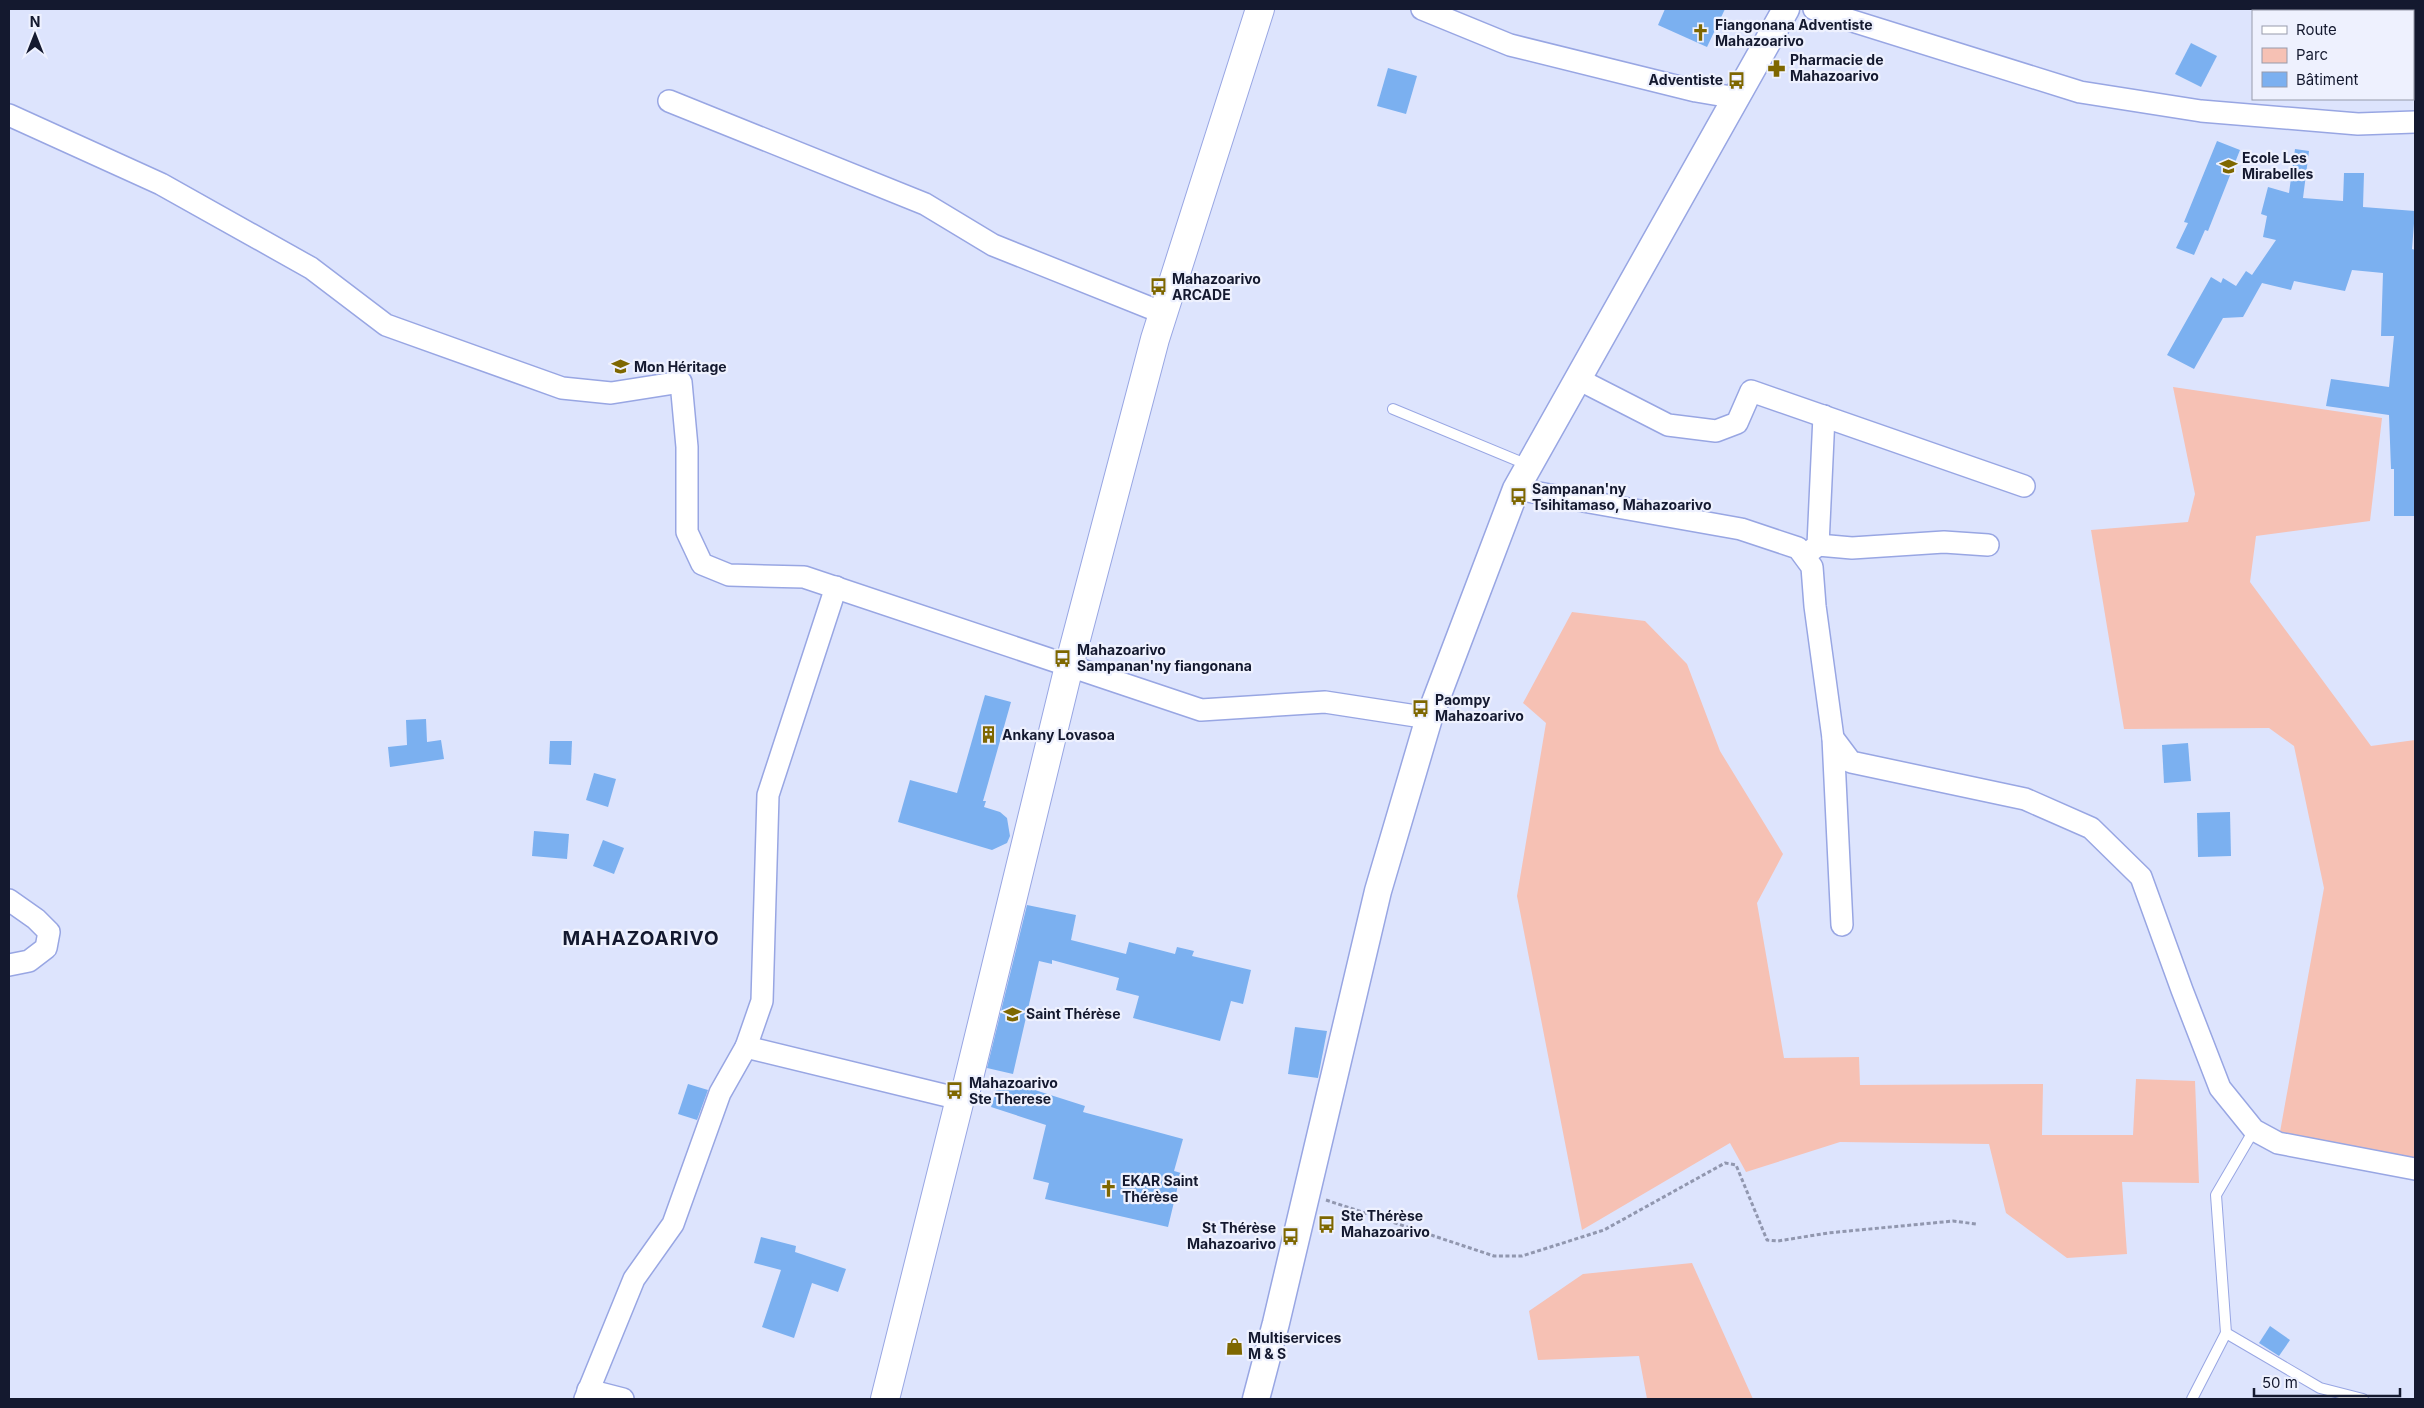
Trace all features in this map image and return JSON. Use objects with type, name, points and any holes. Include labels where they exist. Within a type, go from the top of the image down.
[{"type":"main road","points":[[885,1399],[960,1099],[965,1094],[1069,667],[1163,313],[1260,9]]},
{"type":"street","points":[[1422,9],[1510,46],[1696,91],[1737,98]]},
{"type":"street","points":[[1256,1399],[1378,891],[1429,718],[1516,489],[1786,9]]},
{"type":"street","points":[[1814,9],[2080,92],[2201,111],[2358,124],[2415,122]]},
{"type":"street","points":[[669,101],[925,204],[993,244],[1163,313]]},
{"type":"street","points":[[9,115],[162,184],[311,268],[386,324],[562,388],[611,393],[681,382],[686,447],[687,532],[702,564],[729,575],[804,578],[836,587],[1201,710],[1325,702],[1429,718]]},
{"type":"street","points":[[1578,379],[1668,425],[1716,431],[1737,423],[1751,391],[2024,486]]},
{"type":"street","points":[[1824,416],[1811,551],[1815,606],[1833,738],[1842,925]]},
{"type":"street","points":[[1516,489],[1741,529],[1811,551],[1944,542],[1988,545]]},
{"type":"street","points":[[623,1399],[587,1395],[634,1279],[673,1224],[720,1093],[746,1047],[762,1001],[768,795],[836,587]]},
{"type":"street","points":[[1833,738],[1851,762],[2025,799],[2091,828],[2141,877],[2220,1088],[2254,1130],[2278,1143],[2415,1169]]},
{"type":"street","points":[[9,900],[49,932],[46,948],[29,961],[9,965]]},
{"type":"street","points":[[746,1047],[960,1099]]},
{"type":"lane","points":[[1393,409],[1530,466]]},
{"type":"lane","points":[[2192,1399],[2226,1333],[2216,1195],[2254,1130]]},
{"type":"lane","points":[[2226,1333],[2320,1388],[2363,1399]]},
{"type":"path","points":[[1306,1194],[1494,1256],[1522,1256],[1604,1230],[1725,1163],[1736,1165],[1767,1240],[1778,1241],[1828,1233],[1953,1221],[1976,1224]]},
{"type":"green space","points":[[2173,387],[2382,418],[2370,521],[2256,536],[2250,582],[2371,746],[2415,740],[2414,1169],[2278,1143],[2324,888],[2294,746],[2269,728],[2124,729],[2091,530],[2188,522],[2195,494]]},
{"type":"green space","points":[[1572,612],[1645,621],[1687,664],[1720,751],[1783,854],[1757,903],[1784,1058],[1859,1057],[1860,1085],[2043,1084],[2042,1135],[2133,1135],[2136,1079],[2195,1081],[2199,1183],[2122,1182],[2127,1254],[2067,1258],[2006,1213],[1989,1144],[1840,1142],[1746,1172],[1730,1143],[1582,1230],[1517,896],[1546,723],[1523,703]]},
{"type":"green space","points":[[1692,1263],[1753,1399],[1647,1399],[1639,1356],[1538,1360],[1529,1311],[1583,1274]]},
{"type":"building","points":[[1665,9],[1725,9],[1707,47],[1658,25]]},
{"type":"building","points":[[2191,43],[2217,56],[2201,87],[2175,74]]},
{"type":"building","points":[[1388,68],[1417,76],[1406,114],[1377,106]]},
{"type":"building","points":[[2217,141],[2240,150],[2208,231],[2205,230],[2194,255],[2176,248],[2188,223],[2184,222]]},
{"type":"building","points":[[2295,149],[2309,151],[2303,198],[2343,201],[2344,173],[2364,173],[2363,207],[2415,211],[2412,249],[2415,250],[2415,516],[2394,516],[2394,469],[2391,469],[2389,415],[2326,406],[2331,379],[2389,387],[2394,336],[2381,336],[2383,273],[2352,270],[2345,291],[2294,281],[2291,290],[2262,283],[2243,317],[2223,318],[2194,369],[2167,355],[2211,277],[2221,283],[2223,278],[2236,286],[2246,271],[2252,275],[2276,240],[2263,237],[2267,216],[2261,214],[2268,187],[2289,193]]},
{"type":"building","points":[[985,695],[1011,702],[983,801],[986,801],[984,807],[1000,812],[1007,818],[1010,836],[1007,843],[992,850],[898,822],[910,780],[957,793]]},
{"type":"building","points":[[426,719],[427,742],[441,740],[444,759],[390,767],[388,747],[407,745],[406,720]]},
{"type":"building","points":[[550,741],[572,741],[571,765],[549,764]]},
{"type":"building","points":[[2188,743],[2191,781],[2164,783],[2162,745]]},
{"type":"building","points":[[594,773],[616,779],[608,807],[586,800]]},
{"type":"building","points":[[2230,812],[2231,856],[2198,857],[2197,813]]},
{"type":"building","points":[[534,831],[569,834],[567,859],[532,856]]},
{"type":"building","points":[[603,840],[624,848],[614,874],[593,866]]},
{"type":"building","points":[[1027,905],[1076,915],[1071,940],[1126,954],[1129,942],[1175,954],[1177,947],[1194,951],[1192,956],[1251,970],[1243,1004],[1231,1001],[1220,1041],[1133,1018],[1139,996],[1116,990],[1119,978],[1052,960],[1052,964],[1039,961],[1013,1074],[987,1068]]},
{"type":"building","points":[[1295,1027],[1327,1031],[1318,1078],[1288,1074]]},
{"type":"building","points":[[1000,1079],[1085,1106],[1083,1112],[1183,1139],[1174,1171],[1181,1173],[1168,1227],[1045,1199],[1049,1183],[1033,1179],[1046,1125],[991,1107]]},
{"type":"building","points":[[688,1084],[708,1090],[697,1120],[678,1114]]},
{"type":"building","points":[[761,1237],[796,1246],[795,1252],[846,1269],[838,1292],[812,1283],[794,1338],[762,1327],[781,1270],[754,1263]]},
{"type":"building","points":[[2270,1326],[2290,1340],[2279,1356],[2259,1343]]},
{"type":"place","name":"Fiangonana Adventiste Mahazoarivo","points":[[1701,33]]},
{"type":"place","name":"Pharmacie de Mahazoarivo","points":[[1776,68]]},
{"type":"place","name":"Adventiste","points":[[1737,80]]},
{"type":"place","name":"Ecole Les Mirabelles","points":[[2228,166]]},
{"type":"place","name":"Mahazoarivo ARCADE","points":[[1158,287]]},
{"type":"place","name":"Mon Héritage","points":[[620,367]]},
{"type":"place","name":"Sampanan'ny Tsihitamaso, Mahazoarivo","points":[[1518,497]]},
{"type":"place","name":"Mahazoarivo Sampanan'ny fiangonana","points":[[1063,658]]},
{"type":"place","name":"Paompy Mahazoarivo","points":[[1421,708]]},
{"type":"place","name":"Ankany Lovasoa","points":[[988,735]]},
{"type":"place","name":"Saint Thérèse","points":[[1012,1014]]},
{"type":"place","name":"Mahazoarivo Ste Therese","points":[[955,1091]]},
{"type":"place","name":"EKAR Saint Thérèse","points":[[1108,1189]]},
{"type":"place","name":"Ste Thérèse Mahazoarivo","points":[[1327,1224]]},
{"type":"place","name":"St Thérèse Mahazoarivo","points":[[1290,1236]]},
{"type":"place","name":"Multiservices M & S","points":[[1234,1346]]},
{"type":"district","name":"MAHAZOARIVO","points":[[641,938]]}]
